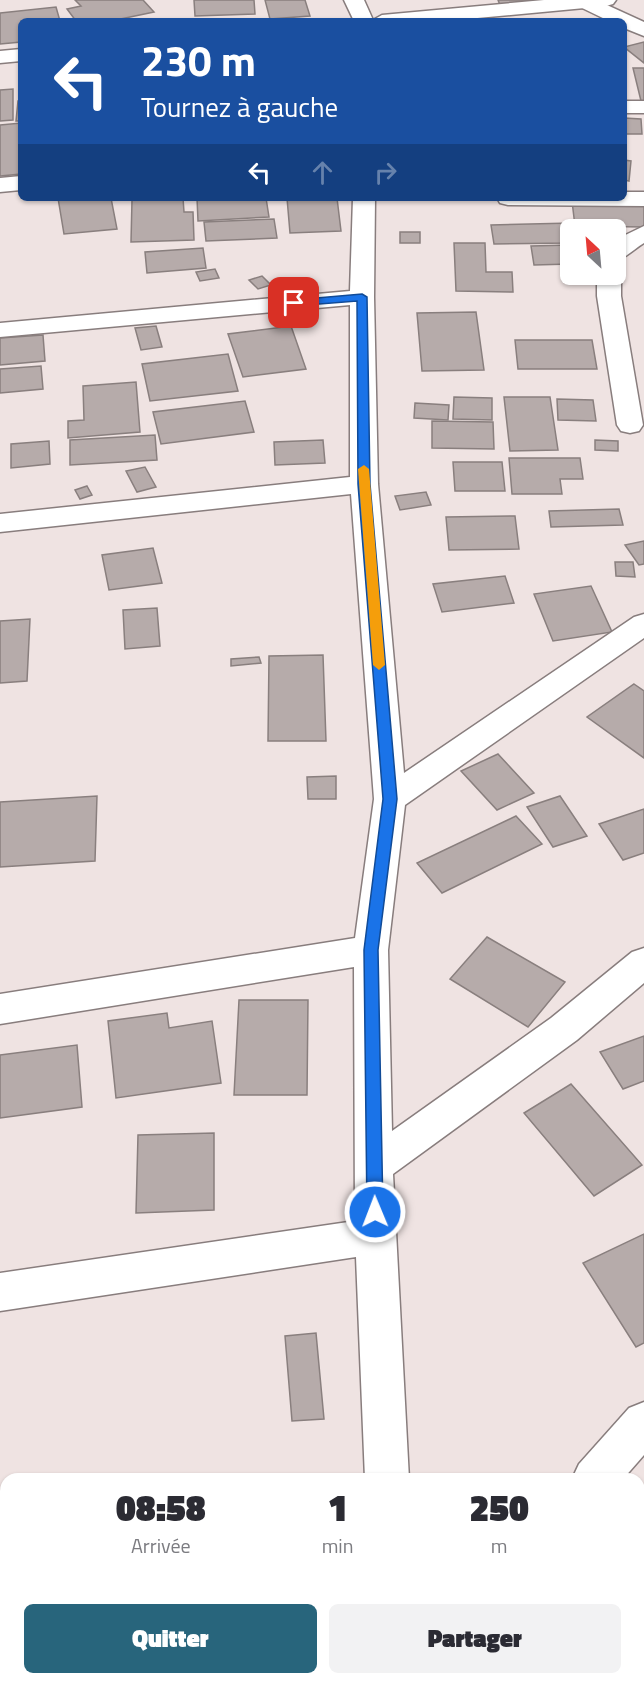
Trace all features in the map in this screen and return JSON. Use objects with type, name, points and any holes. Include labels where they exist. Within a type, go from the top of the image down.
[{"type":"street","points":[[354,0],[363,18]]},
{"type":"street","points":[[414,18],[606,0]]},
{"type":"street","points":[[585,2],[619,18]]},
{"type":"street","points":[[627,22],[644,30]]},
{"type":"street","points":[[0,57],[18,55]]},
{"type":"street","points":[[627,107],[644,107]]},
{"type":"street","points":[[0,185],[18,183]]},
{"type":"street","points":[[627,199],[644,199]]},
{"type":"street","points":[[364,201],[362,297],[364,484],[390,799],[371,950],[375,1236],[387,1473]]},
{"type":"street","points":[[626,245],[644,233]]},
{"type":"street","points":[[626,252],[644,257]]},
{"type":"street","points":[[609,285],[630,425]]},
{"type":"street","points":[[0,330],[362,297]]},
{"type":"street","points":[[0,523],[364,484]]},
{"type":"street","points":[[390,799],[644,624]]},
{"type":"street","points":[[0,1009],[371,950]]},
{"type":"street","points":[[374,1166],[564,1029],[644,962]]},
{"type":"street","points":[[0,1292],[375,1236]]},
{"type":"street","points":[[599,1473],[644,1424]]},
{"type":"building","points":[[75,0],[143,0],[154,12],[125,18],[74,18],[67,9],[81,6]]},
{"type":"building","points":[[194,0],[254,0],[255,14],[195,16]]},
{"type":"building","points":[[265,0],[305,0],[310,16],[283,18],[270,18]]},
{"type":"building","points":[[498,0],[548,0],[500,5]]},
{"type":"building","points":[[56,7],[59,18],[18,18],[18,42],[0,44],[0,13]]},
{"type":"building","points":[[644,42],[644,63],[627,49],[627,46]]},
{"type":"building","points":[[633,68],[644,68],[644,101],[641,101]]},
{"type":"building","points":[[13,89],[13,120],[0,121],[0,90]]},
{"type":"building","points":[[627,118],[641,119],[642,134],[627,134]]},
{"type":"building","points":[[18,123],[18,174],[0,176],[0,125]]},
{"type":"building","points":[[627,160],[631,161],[629,181],[627,181]]},
{"type":"building","points":[[58,201],[112,201],[117,229],[64,234]]},
{"type":"building","points":[[132,201],[183,201],[184,212],[193,212],[194,240],[131,242]]},
{"type":"building","points":[[197,201],[266,201],[269,217],[198,221]]},
{"type":"building","points":[[287,201],[337,201],[341,231],[290,233]]},
{"type":"building","points":[[572,201],[644,202],[644,227],[626,227],[626,219],[574,219]]},
{"type":"building","points":[[274,219],[277,238],[206,241],[204,222]]},
{"type":"building","points":[[560,223],[560,243],[494,244],[491,225]]},
{"type":"building","points":[[400,232],[420,232],[420,243],[400,243]]},
{"type":"building","points":[[454,243],[485,243],[486,272],[512,272],[513,292],[456,291]]},
{"type":"building","points":[[560,245],[560,264],[534,265],[531,246]]},
{"type":"building","points":[[203,248],[206,268],[147,273],[145,252]]},
{"type":"building","points":[[215,269],[219,278],[200,281],[196,272]]},
{"type":"building","points":[[262,276],[271,285],[258,289],[249,280]]},
{"type":"building","points":[[476,312],[484,370],[422,371],[417,313]]},
{"type":"building","points":[[156,326],[162,347],[141,350],[135,328]]},
{"type":"building","points":[[291,326],[306,369],[243,377],[228,334]]},
{"type":"building","points":[[43,335],[45,361],[0,365],[0,338]]},
{"type":"building","points":[[515,340],[592,340],[597,369],[518,369]]},
{"type":"building","points":[[228,354],[238,391],[150,401],[142,364]]},
{"type":"building","points":[[41,366],[43,389],[0,393],[0,369]]},
{"type":"building","points":[[136,382],[140,432],[68,438],[68,421],[84,420],[83,386]]},
{"type":"building","points":[[454,397],[492,398],[492,420],[453,419]]},
{"type":"building","points":[[504,397],[550,397],[558,450],[510,451]]},
{"type":"building","points":[[557,399],[593,400],[596,421],[558,420]]},
{"type":"building","points":[[245,401],[254,432],[161,444],[153,412]]},
{"type":"building","points":[[415,403],[449,405],[448,420],[414,418]]},
{"type":"building","points":[[432,421],[493,422],[494,449],[432,448]]},
{"type":"building","points":[[155,435],[157,460],[70,465],[70,440]]},
{"type":"building","points":[[323,440],[325,463],[275,465],[274,442]]},
{"type":"building","points":[[595,440],[618,441],[618,451],[595,450]]},
{"type":"building","points":[[49,441],[50,464],[11,468],[11,444]]},
{"type":"building","points":[[509,458],[580,458],[583,479],[560,479],[562,494],[512,494]]},
{"type":"building","points":[[453,462],[502,462],[505,491],[455,491]]},
{"type":"building","points":[[145,467],[156,487],[137,492],[126,471]]},
{"type":"building","points":[[87,486],[92,495],[80,499],[75,490]]},
{"type":"building","points":[[426,492],[431,505],[400,510],[395,496]]},
{"type":"building","points":[[619,509],[623,525],[551,527],[549,511]]},
{"type":"building","points":[[515,516],[519,549],[449,550],[446,517]]},
{"type":"building","points":[[644,541],[644,564],[639,565],[625,545]]},
{"type":"building","points":[[153,548],[162,583],[109,590],[102,555]]},
{"type":"building","points":[[615,562],[633,562],[635,577],[616,576]]},
{"type":"building","points":[[505,576],[514,603],[442,612],[433,584]]},
{"type":"building","points":[[591,586],[612,632],[553,641],[534,594]]},
{"type":"building","points":[[157,608],[160,646],[125,649],[123,610]]},
{"type":"building","points":[[30,619],[27,681],[0,683],[0,621]]},
{"type":"building","points":[[323,655],[326,741],[268,741],[269,656]]},
{"type":"building","points":[[259,657],[261,663],[231,666],[231,659]]},
{"type":"building","points":[[634,684],[644,691],[644,758],[587,717]]},
{"type":"building","points":[[498,754],[534,793],[497,810],[461,771]]},
{"type":"building","points":[[336,776],[336,799],[308,799],[307,777]]},
{"type":"building","points":[[97,796],[95,861],[0,867],[0,802]]},
{"type":"building","points":[[560,796],[587,836],[553,847],[527,807]]},
{"type":"building","points":[[644,809],[644,853],[623,860],[599,824]]},
{"type":"building","points":[[516,816],[542,844],[442,893],[417,863]]},
{"type":"building","points":[[487,937],[565,982],[528,1027],[450,979]]},
{"type":"building","points":[[239,1000],[308,1000],[307,1095],[234,1095]]},
{"type":"building","points":[[167,1013],[169,1028],[212,1021],[221,1083],[116,1098],[108,1021]]},
{"type":"building","points":[[644,1036],[644,1081],[623,1089],[600,1052]]},
{"type":"building","points":[[77,1045],[82,1107],[0,1118],[0,1055]]},
{"type":"building","points":[[571,1084],[642,1165],[594,1196],[524,1113]]},
{"type":"building","points":[[214,1133],[214,1210],[136,1213],[138,1135]]},
{"type":"building","points":[[644,1234],[644,1343],[636,1347],[583,1263]]},
{"type":"building","points":[[316,1333],[324,1419],[292,1421],[285,1336]]},
{"type":"slow traffic","points":[[364,469],[379,665]]},
{"type":"route","points":[[294,303],[362,297],[364,484],[390,799],[371,950],[375,1212]]}]
